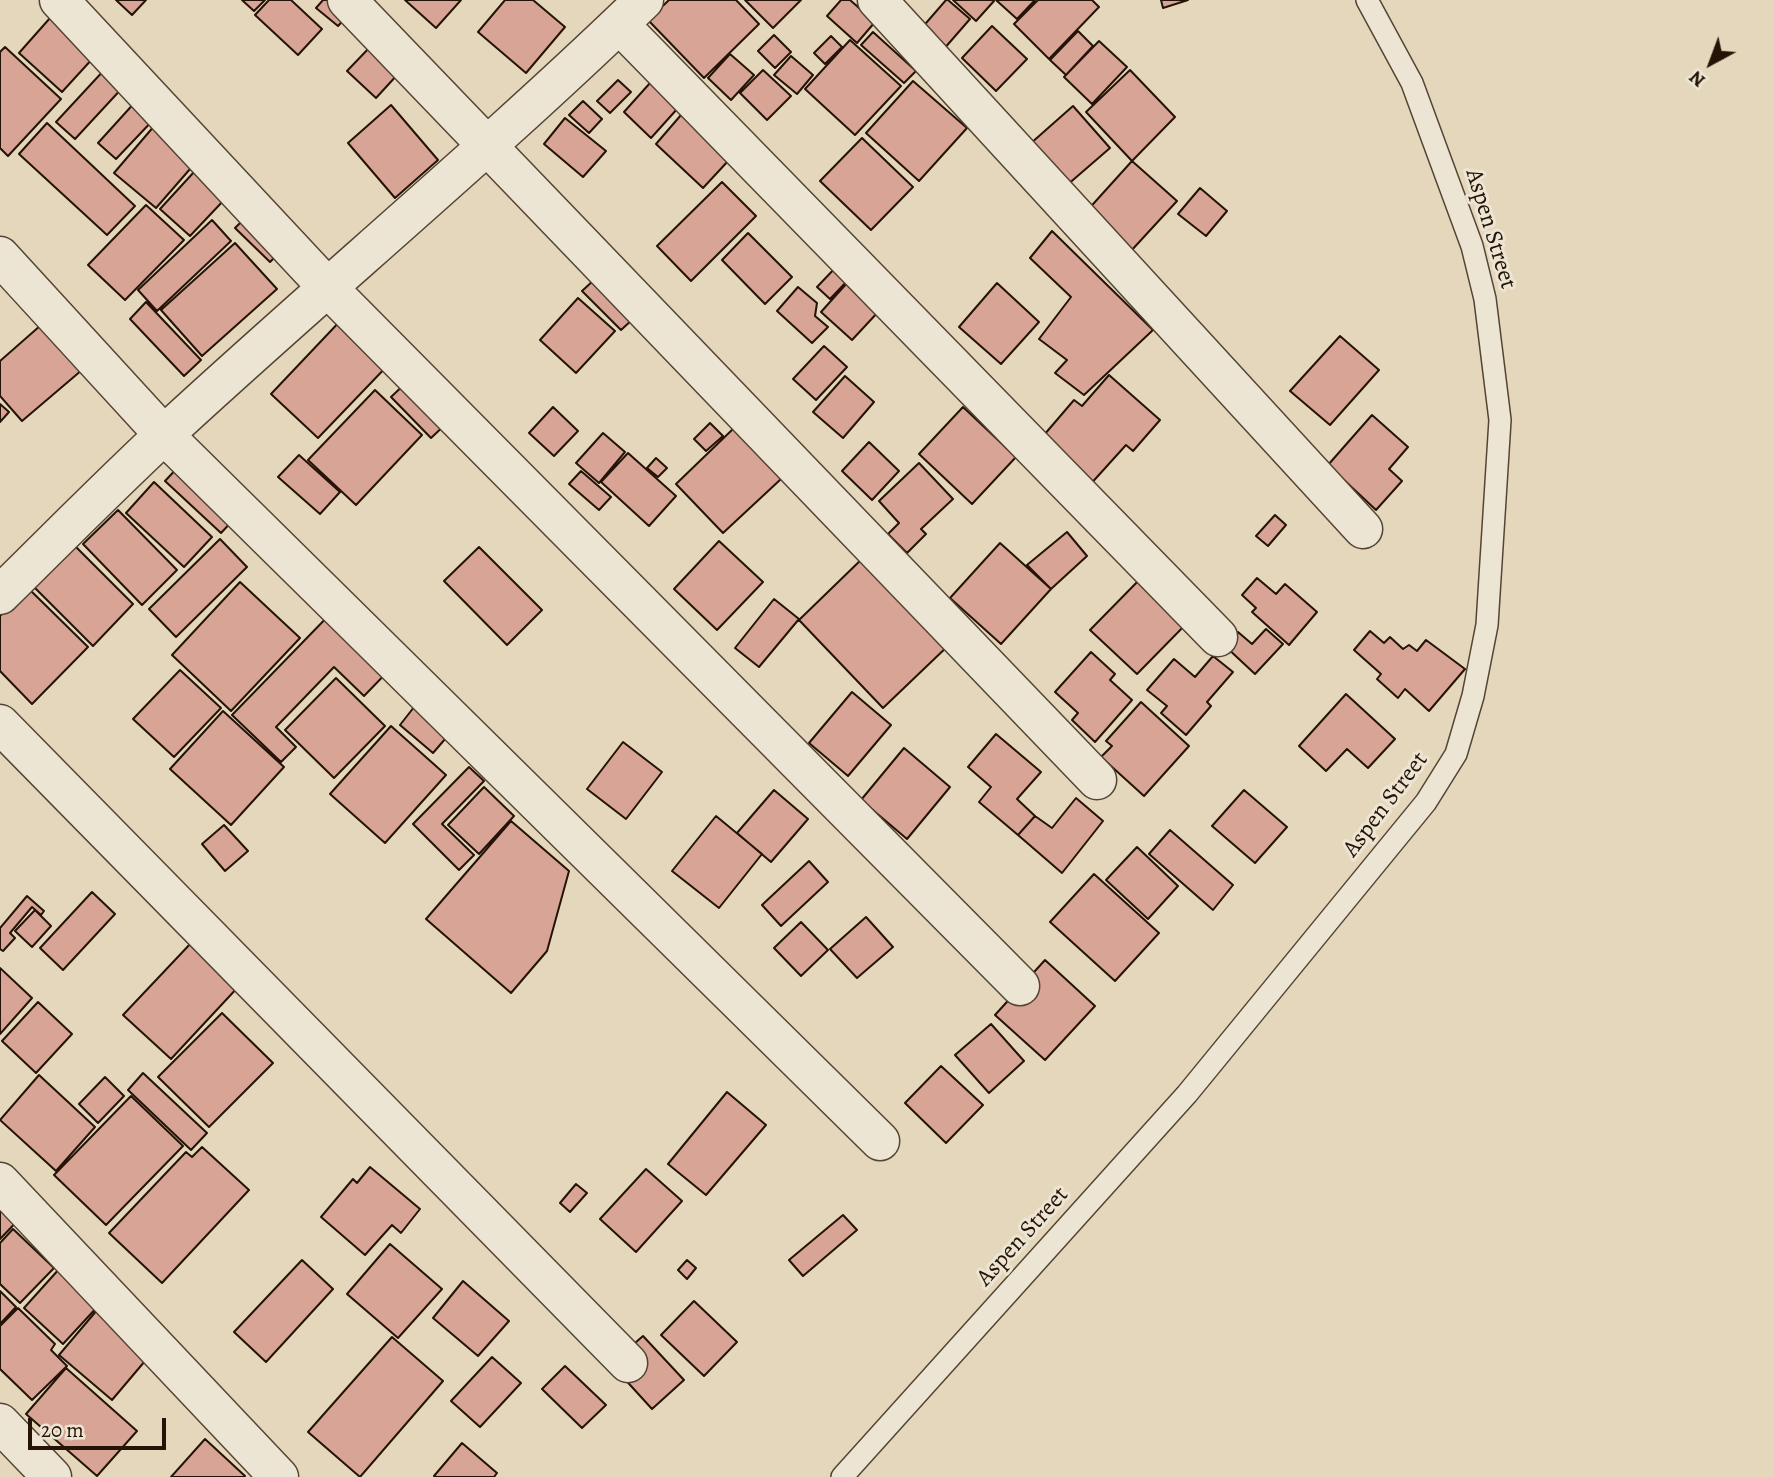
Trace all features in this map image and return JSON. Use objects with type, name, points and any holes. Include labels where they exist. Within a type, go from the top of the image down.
[{"type":"street","points":[[59,0],[327,287],[1020,986]]},
{"type":"street","points":[[347,0],[1097,780]]},
{"type":"street","points":[[877,0],[1363,529]]},
{"type":"street","points":[[0,596],[164,435],[487,147],[631,12],[1217,637]]},
{"type":"street","points":[[0,256],[164,435],[880,1141]]},
{"type":"street","points":[[0,724],[628,1363]]},
{"type":"street","points":[[0,1182],[279,1477]]},
{"type":"street","points":[[0,1423],[52,1477]]},
{"type":"lane","name":"Aspen Street","points":[[842,1477],[1186,1094],[1426,802],[1456,754],[1474,696],[1487,625],[1500,420],[1485,299],[1472,246],[1412,83],[1367,0]]},
{"type":"building","points":[[116,0],[146,0],[132,15]]},
{"type":"building","points":[[242,0],[265,0],[254,11]]},
{"type":"building","points":[[269,0],[291,0],[322,29],[298,55],[255,15]]},
{"type":"building","points":[[323,0],[331,0],[349,14],[338,26],[316,8]]},
{"type":"building","points":[[405,0],[461,0],[436,28]]},
{"type":"building","points":[[505,0],[533,0],[565,27],[526,73],[478,32]]},
{"type":"building","points":[[669,0],[736,0],[759,24],[704,78],[648,20]]},
{"type":"building","points":[[745,0],[801,0],[773,28]]},
{"type":"building","points":[[841,0],[850,0],[875,22],[857,43],[827,16]]},
{"type":"building","points":[[946,0],[970,19],[943,50],[920,30]]},
{"type":"building","points":[[953,0],[993,0],[994,1],[976,21]]},
{"type":"building","points":[[996,0],[1035,0],[1017,19]]},
{"type":"building","points":[[1038,0],[1092,0],[1099,7],[1049,59],[1014,24]]},
{"type":"building","points":[[1161,0],[1188,0],[1163,8]]},
{"type":"building","points":[[50,18],[94,57],[62,92],[19,53]]},
{"type":"building","points":[[992,26],[1027,59],[996,91],[962,58]]},
{"type":"building","points":[[1078,31],[1093,46],[1066,75],[1050,60]]},
{"type":"building","points":[[873,32],[916,71],[904,83],[861,45]]},
{"type":"building","points":[[774,35],[791,52],[775,68],[758,51]]},
{"type":"building","points":[[831,36],[842,47],[825,64],[814,53]]},
{"type":"building","points":[[850,40],[901,86],[855,135],[805,89]]},
{"type":"building","points":[[1099,41],[1127,67],[1092,104],[1064,77]]},
{"type":"building","points":[[5,47],[61,99],[8,156],[0,148],[0,52]]},
{"type":"building","points":[[370,47],[398,74],[376,98],[347,71]]},
{"type":"building","points":[[730,54],[754,75],[731,100],[708,78]]},
{"type":"building","points":[[791,56],[813,75],[797,94],[774,75]]},
{"type":"building","points":[[106,68],[125,85],[75,139],[56,122]]},
{"type":"building","points":[[763,70],[791,96],[767,120],[740,93]]},
{"type":"building","points":[[1130,70],[1175,117],[1132,161],[1086,112]]},
{"type":"building","points":[[618,80],[631,92],[610,113],[597,101]]},
{"type":"building","points":[[913,81],[967,128],[919,181],[866,133]]},
{"type":"building","points":[[650,83],[678,108],[651,138],[624,112]]},
{"type":"building","points":[[137,100],[156,117],[116,159],[98,143]]},
{"type":"building","points":[[583,101],[602,119],[589,133],[569,115]]},
{"type":"building","points":[[391,105],[438,160],[395,198],[348,143]]},
{"type":"building","points":[[1073,106],[1110,148],[1066,186],[1030,144]]},
{"type":"building","points":[[681,115],[729,160],[703,188],[656,144]]},
{"type":"building","points":[[565,118],[606,151],[583,177],[544,144]]},
{"type":"building","points":[[47,123],[135,206],[107,235],[19,154]]},
{"type":"building","points":[[155,125],[197,161],[156,208],[114,173]]},
{"type":"building","points":[[862,138],[913,187],[871,230],[820,181]]},
{"type":"building","points":[[1132,161],[1177,201],[1130,252],[1085,213]]},
{"type":"building","points":[[194,172],[224,200],[190,236],[160,209]]},
{"type":"building","points":[[722,182],[756,216],[691,281],[657,246]]},
{"type":"building","points":[[1200,188],[1227,211],[1206,236],[1178,214]]},
{"type":"building","points":[[146,205],[184,240],[125,300],[88,265]]},
{"type":"building","points":[[251,212],[286,246],[270,262],[235,228]]},
{"type":"building","points":[[212,220],[231,241],[157,311],[138,290]]},
{"type":"building","points":[[1052,231],[1153,330],[1084,395],[1055,373],[1067,360],[1039,339],[1071,297],[1030,258]]},
{"type":"building","points":[[748,233],[792,277],[765,304],[722,260]]},
{"type":"building","points":[[235,243],[277,289],[202,356],[161,310]]},
{"type":"building","points":[[838,265],[850,278],[830,299],[817,287]]},
{"type":"building","points":[[595,279],[633,319],[621,330],[582,291]]},
{"type":"building","points":[[847,283],[879,311],[852,340],[821,312]]},
{"type":"building","points":[[997,283],[1039,322],[1001,364],[959,327]]},
{"type":"building","points":[[798,287],[817,303],[815,316],[828,327],[812,343],[777,311]]},
{"type":"building","points":[[578,298],[615,331],[576,373],[540,340]]},
{"type":"building","points":[[146,302],[201,360],[184,376],[130,319]]},
{"type":"building","points":[[49,318],[89,364],[22,421],[0,396],[0,361]]},
{"type":"building","points":[[343,318],[390,363],[318,438],[271,394]]},
{"type":"building","points":[[1340,336],[1379,370],[1330,425],[1290,391]]},
{"type":"building","points":[[824,346],[847,367],[816,400],[793,379]]},
{"type":"building","points":[[1109,375],[1160,420],[1133,451],[1126,445],[1088,487],[1038,442],[1074,400],[1082,406]]},
{"type":"building","points":[[845,376],[874,402],[843,438],[813,412]]},
{"type":"building","points":[[411,378],[451,419],[431,438],[391,397]]},
{"type":"building","points":[[375,390],[422,435],[356,505],[308,460]]},
{"type":"building","points":[[0,404],[9,412],[0,422]]},
{"type":"building","points":[[553,407],[578,431],[554,456],[529,433]]},
{"type":"building","points":[[963,407],[1016,457],[972,504],[919,454]]},
{"type":"building","points":[[1372,415],[1408,447],[1389,469],[1402,481],[1376,510],[1328,465]]},
{"type":"building","points":[[710,423],[723,436],[706,451],[694,439]]},
{"type":"building","points":[[734,428],[781,479],[723,533],[676,484]]},
{"type":"building","points":[[603,433],[625,452],[599,483],[576,463]]},
{"type":"building","points":[[869,442],[899,471],[872,500],[842,471]]},
{"type":"building","points":[[628,453],[676,496],[649,526],[601,482]]},
{"type":"building","points":[[299,455],[340,492],[320,514],[278,477]]},
{"type":"building","points":[[656,458],[667,468],[658,477],[647,468]]},
{"type":"building","points":[[919,463],[953,499],[921,529],[926,534],[907,553],[888,534],[899,523],[879,501]]},
{"type":"building","points":[[181,464],[237,516],[221,533],[165,481]]},
{"type":"building","points":[[581,471],[611,497],[599,510],[569,484]]},
{"type":"building","points":[[154,482],[212,537],[184,567],[126,513]]},
{"type":"building","points":[[118,510],[177,570],[142,605],[83,544]]},
{"type":"building","points":[[1275,515],[1286,525],[1268,546],[1256,536]]},
{"type":"building","points":[[1067,532],[1087,556],[1051,589],[1027,565]]},
{"type":"building","points":[[220,539],[247,567],[176,637],[149,609]]},
{"type":"building","points":[[719,541],[763,582],[717,630],[674,589]]},
{"type":"building","points":[[1000,543],[1051,589],[1001,644],[950,598]]},
{"type":"building","points":[[75,546],[133,604],[93,646],[34,587]]},
{"type":"building","points":[[479,547],[542,610],[507,645],[444,581]]},
{"type":"building","points":[[866,555],[951,643],[883,708],[799,620]]},
{"type":"building","points":[[1144,575],[1190,620],[1137,674],[1090,630]]},
{"type":"building","points":[[1257,578],[1276,594],[1285,584],[1317,612],[1289,645],[1252,612],[1256,608],[1242,595]]},
{"type":"building","points":[[240,582],[300,638],[231,711],[172,655]]},
{"type":"building","points":[[28,588],[88,647],[32,704],[0,671],[0,616]]},
{"type":"building","points":[[774,599],[799,619],[759,667],[735,648]]},
{"type":"building","points":[[336,608],[394,665],[364,696],[334,667],[276,727],[296,747],[281,762],[232,715]]},
{"type":"building","points":[[1266,629],[1283,644],[1255,674],[1225,646],[1238,632],[1252,644]]},
{"type":"building","points":[[1370,631],[1384,643],[1390,637],[1403,649],[1409,645],[1417,651],[1426,640],[1465,669],[1429,711],[1405,689],[1398,698],[1377,679],[1381,674],[1354,650]]},
{"type":"building","points":[[1091,652],[1115,674],[1110,680],[1132,700],[1095,742],[1072,720],[1078,713],[1055,692]]},
{"type":"building","points":[[1213,656],[1233,672],[1207,702],[1211,706],[1186,735],[1161,713],[1167,706],[1147,690],[1174,659],[1195,677]]},
{"type":"building","points":[[180,670],[221,708],[174,757],[133,719]]},
{"type":"building","points":[[336,678],[385,726],[334,778],[285,730]]},
{"type":"building","points":[[852,692],[891,725],[848,776],[809,743]]},
{"type":"building","points":[[1346,694],[1395,739],[1368,768],[1347,749],[1326,771],[1299,746]]},
{"type":"building","points":[[418,702],[452,731],[433,753],[400,725]]},
{"type":"building","points":[[1141,702],[1189,746],[1144,796],[1101,757],[1112,746],[1106,741]]},
{"type":"building","points":[[223,711],[284,767],[231,825],[170,769]]},
{"type":"building","points":[[391,726],[446,775],[385,843],[330,794]]},
{"type":"building","points":[[996,734],[1041,772],[1017,799],[1035,816],[1018,835],[979,802],[991,787],[968,767]]},
{"type":"building","points":[[623,742],[662,772],[626,819],[587,789]]},
{"type":"building","points":[[904,748],[950,787],[907,839],[861,800]]},
{"type":"building","points":[[469,767],[484,781],[442,824],[474,855],[459,870],[413,824]]},
{"type":"building","points":[[484,787],[514,816],[479,854],[448,825]]},
{"type":"building","points":[[774,790],[808,819],[771,862],[737,833]]},
{"type":"building","points":[[1244,790],[1287,827],[1255,863],[1212,826]]},
{"type":"building","points":[[1076,798],[1103,821],[1062,873],[1018,835],[1035,816],[1052,828]]},
{"type":"building","points":[[716,816],[762,854],[719,908],[672,871]]},
{"type":"building","points":[[511,821],[569,871],[547,951],[511,993],[426,919]]},
{"type":"building","points":[[224,825],[248,851],[225,871],[202,844]]},
{"type":"building","points":[[1170,830],[1233,885],[1213,910],[1149,854]]},
{"type":"building","points":[[1137,847],[1178,886],[1148,919],[1106,880]]},
{"type":"building","points":[[809,861],[828,882],[781,926],[762,905]]},
{"type":"building","points":[[1094,874],[1159,933],[1115,981],[1050,922]]},
{"type":"building","points":[[92,892],[115,914],[63,970],[40,948]]},
{"type":"building","points":[[27,896],[44,911],[41,915],[32,907],[10,933],[15,938],[3,951],[0,949],[0,928]]},
{"type":"building","points":[[35,910],[51,926],[32,947],[15,931]]},
{"type":"building","points":[[866,917],[893,947],[857,978],[830,949]]},
{"type":"building","points":[[801,922],[828,950],[801,976],[774,948]]},
{"type":"building","points":[[192,942],[239,986],[171,1059],[123,1015]]},
{"type":"building","points":[[1045,960],[1095,1006],[1045,1060],[995,1015]]},
{"type":"building","points":[[0,968],[32,998],[0,1034]]},
{"type":"building","points":[[38,1002],[72,1034],[36,1073],[2,1041]]},
{"type":"building","points":[[222,1013],[273,1063],[209,1127],[158,1077]]},
{"type":"building","points":[[991,1024],[1024,1061],[989,1093],[955,1055]]},
{"type":"building","points":[[941,1066],[983,1105],[946,1143],[905,1103]]},
{"type":"building","points":[[143,1073],[207,1133],[191,1150],[128,1090]]},
{"type":"building","points":[[39,1075],[95,1127],[56,1171],[0,1120]]},
{"type":"building","points":[[105,1077],[124,1096],[98,1123],[79,1104]]},
{"type":"building","points":[[727,1092],[766,1125],[706,1195],[668,1164]]},
{"type":"building","points":[[131,1096],[183,1146],[106,1225],[54,1175]]},
{"type":"building","points":[[202,1147],[249,1190],[162,1283],[109,1233],[186,1152],[192,1157]]},
{"type":"building","points":[[370,1167],[420,1209],[401,1233],[392,1225],[365,1255],[321,1217],[353,1179],[357,1183]]},
{"type":"building","points":[[646,1169],[682,1201],[636,1252],[600,1219]]},
{"type":"building","points":[[576,1184],[587,1193],[570,1212],[560,1203]]},
{"type":"building","points":[[0,1188],[25,1213],[0,1239]]},
{"type":"building","points":[[843,1215],[857,1230],[803,1276],[789,1260]]},
{"type":"building","points":[[13,1229],[54,1268],[20,1303],[0,1284],[0,1243]]},
{"type":"building","points":[[390,1244],[442,1289],[398,1338],[347,1294]]},
{"type":"building","points":[[302,1260],[333,1289],[266,1362],[234,1332]]},
{"type":"building","points":[[687,1260],[696,1268],[687,1279],[678,1270]]},
{"type":"building","points":[[60,1268],[99,1305],[63,1344],[24,1308]]},
{"type":"building","points":[[463,1281],[509,1321],[478,1356],[433,1318]]},
{"type":"building","points":[[0,1291],[16,1307],[0,1324]]},
{"type":"building","points":[[694,1301],[737,1342],[704,1376],[661,1335]]},
{"type":"building","points":[[103,1303],[156,1348],[112,1400],[59,1355]]},
{"type":"building","points":[[18,1308],[55,1344],[51,1350],[67,1366],[32,1400],[0,1369],[0,1326]]},
{"type":"building","points":[[643,1336],[684,1380],[652,1409],[611,1364]]},
{"type":"building","points":[[392,1337],[443,1381],[360,1477],[308,1432]]},
{"type":"building","points":[[492,1357],[521,1383],[480,1427],[451,1401]]},
{"type":"building","points":[[565,1366],[606,1405],[582,1428],[542,1389]]},
{"type":"building","points":[[66,1368],[137,1431],[97,1476],[26,1414]]},
{"type":"building","points":[[205,1439],[245,1476],[171,1477]]},
{"type":"building","points":[[462,1443],[497,1473],[494,1477],[434,1476]]}]
